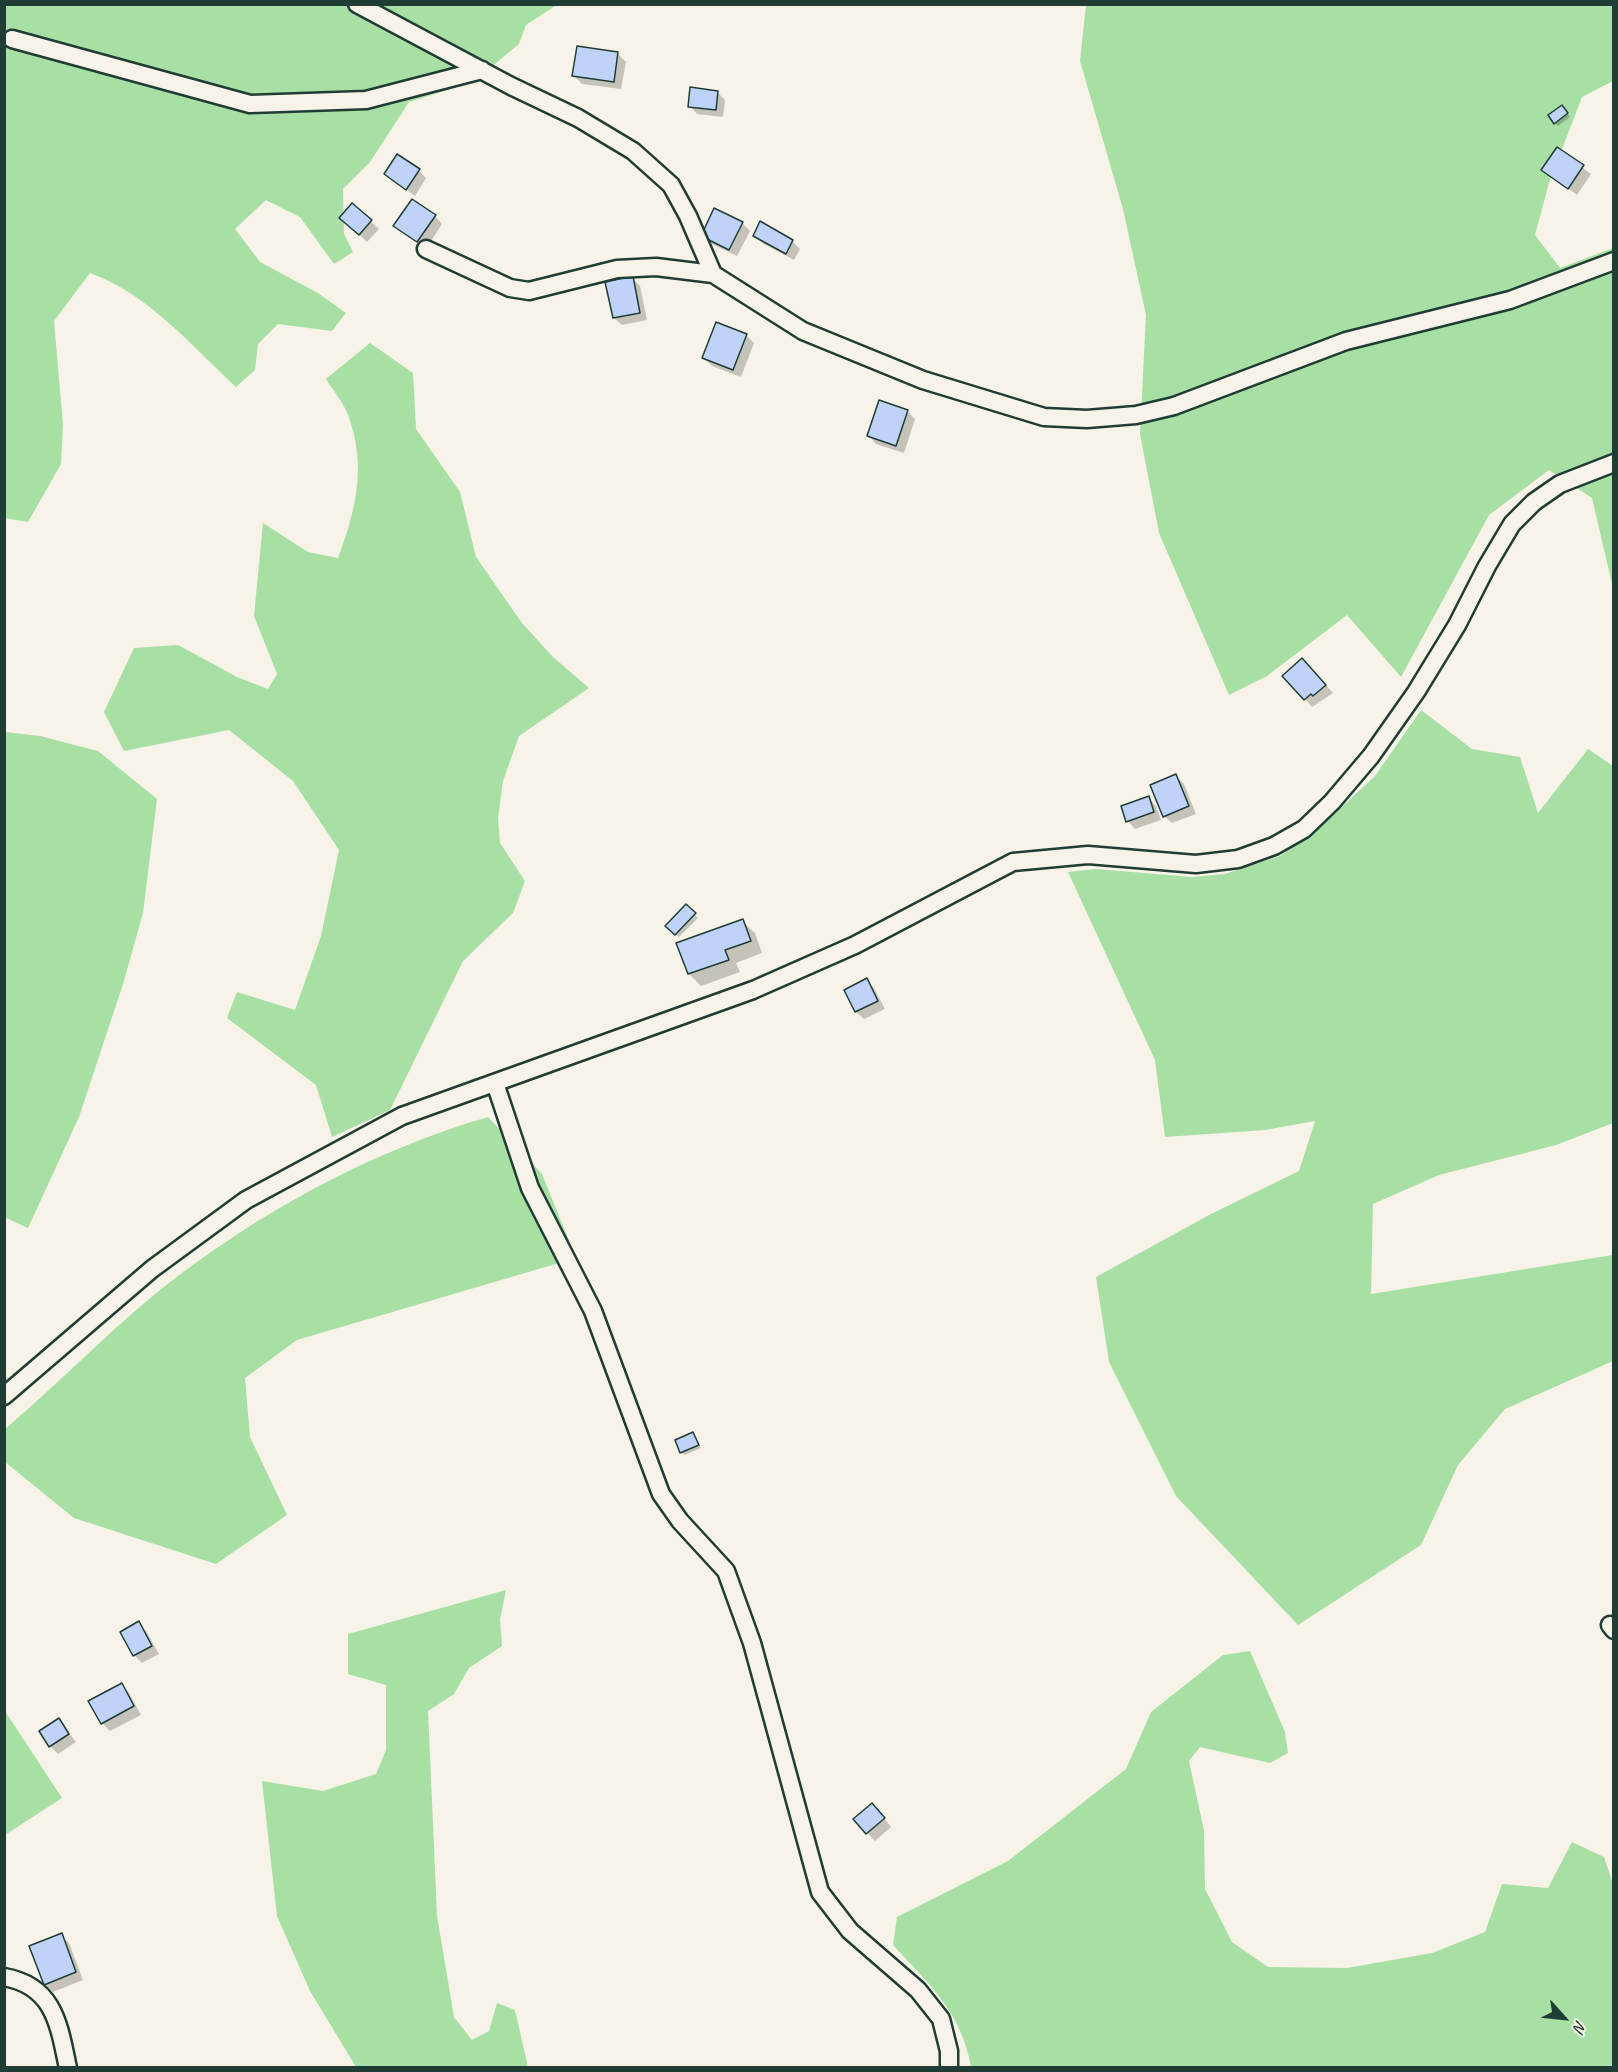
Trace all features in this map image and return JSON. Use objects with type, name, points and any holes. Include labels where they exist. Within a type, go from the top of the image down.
[{"type":"street","points":[[357,4],[578,118],[633,152],[670,185],[688,216],[712,274]]},
{"type":"street","points":[[12,39],[250,104],[366,100],[482,70]]},
{"type":"street","points":[[426,249],[510,288],[529,291],[616,269],[656,267],[712,274],[803,331],[865,354],[923,380],[1044,417],[1087,419],[1136,415],[1174,406],[1346,341],[1510,300],[1614,261]]},
{"type":"street","points":[[4,1396],[152,1269],[246,1200],[402,1116],[753,990],[855,945],[1013,862],[1088,855],[1196,864],[1238,860],[1274,846],[1304,828],[1332,802],[1371,756],[1416,692],[1457,625],[1487,566],[1512,524],[1534,502],[1560,484],[1614,463]]},
{"type":"street","points":[[495,1083],[530,1188],[593,1311],[661,1494],[680,1521],[726,1571],[752,1643],[820,1892],[850,1931],[918,1990],[941,2019],[949,2051],[949,2067]]},
{"type":"street","points":[[4,1977],[18,1979],[49,2002],[58,2017],[68,2067]]},
{"type":"green space","points":[[558,4],[526,25],[519,44],[473,82],[409,102],[370,162],[343,189],[344,234],[353,252],[334,264],[300,217],[266,200],[235,229],[260,262],[318,293],[346,313],[332,331],[278,324],[258,344],[255,370],[236,387],[150,307],[131,293],[90,273],[54,321],[63,425],[61,464],[28,522],[4,518],[4,5]]},
{"type":"green space","points":[[1086,5],[1613,5],[1613,81],[1582,97],[1549,183],[1535,235],[1560,268],[1613,248],[1613,588],[1592,498],[1549,470],[1489,515],[1401,677],[1347,615],[1267,676],[1229,695],[1159,533],[1140,434],[1146,315],[1123,209],[1080,61]]},
{"type":"green space","points":[[370,343],[413,373],[416,429],[460,492],[476,557],[522,623],[553,657],[589,688],[519,736],[503,781],[498,818],[500,843],[525,881],[513,913],[463,961],[390,1110],[332,1137],[316,1085],[227,1018],[237,992],[295,1010],[321,936],[339,850],[293,781],[229,730],[124,751],[104,712],[134,648],[178,645],[237,677],[268,689],[277,674],[254,616],[263,523],[308,552],[338,558],[354,505],[358,470],[357,452],[348,415],[326,379]]},
{"type":"green space","points":[[1421,710],[1472,749],[1520,757],[1538,813],[1588,749],[1613,766],[1613,1123],[1556,1145],[1439,1175],[1373,1204],[1371,1294],[1613,1255],[1613,1361],[1505,1409],[1458,1465],[1421,1545],[1298,1625],[1176,1496],[1109,1362],[1096,1277],[1211,1214],[1299,1171],[1315,1121],[1265,1130],[1165,1137],[1155,1060],[1068,872],[1096,869],[1192,877],[1225,874],[1280,856],[1319,828],[1375,776]]},
{"type":"green space","points":[[5,732],[40,736],[98,751],[157,799],[143,913],[123,984],[79,1117],[28,1228],[4,1217]]},
{"type":"green space","points":[[488,1117],[542,1174],[576,1258],[297,1340],[245,1378],[250,1437],[287,1515],[216,1564],[74,1518],[5,1462],[4,1430],[140,1307],[197,1262],[235,1235],[275,1211],[358,1167],[444,1131]]},
{"type":"green space","points":[[506,1590],[500,1619],[502,1646],[469,1668],[454,1694],[428,1711],[437,1916],[454,2017],[472,2040],[489,2031],[497,2003],[515,2010],[528,2067],[356,2067],[310,1991],[277,1916],[262,1781],[323,1791],[376,1774],[386,1750],[386,1685],[348,1674],[348,1634]]},
{"type":"green space","points":[[1250,1651],[1285,1732],[1288,1753],[1270,1763],[1200,1747],[1189,1761],[1204,1831],[1205,1889],[1232,1942],[1268,1967],[1347,1968],[1432,1953],[1485,1932],[1502,1884],[1548,1888],[1572,1842],[1604,1857],[1613,1884],[1613,2067],[971,2067],[967,2048],[952,2015],[942,2000],[893,1945],[897,1917],[1008,1861],[1126,1769],[1151,1712],[1223,1655]]},
{"type":"green space","points":[[5,1711],[62,1798],[4,1835]]},
{"type":"building","points":[[577,46],[618,52],[614,82],[572,76]]},
{"type":"building","points":[[690,87],[718,91],[716,110],[688,107]]},
{"type":"building","points":[[1562,105],[1568,113],[1554,124],[1548,115]]},
{"type":"building","points":[[1557,147],[1584,165],[1568,189],[1541,170]]},
{"type":"building","points":[[397,154],[420,169],[406,190],[384,174]]},
{"type":"building","points":[[412,199],[436,215],[417,242],[393,226]]},
{"type":"building","points":[[352,203],[372,220],[359,235],[339,218]]},
{"type":"building","points":[[714,208],[743,222],[729,250],[701,236]]},
{"type":"building","points":[[760,221],[793,240],[786,254],[753,236]]},
{"type":"building","points":[[633,276],[640,313],[613,318],[605,282]]},
{"type":"building","points":[[716,322],[747,334],[733,370],[702,358]]},
{"type":"building","points":[[879,400],[908,410],[896,446],[867,436]]},
{"type":"building","points":[[1302,658],[1326,685],[1304,700],[1282,676]]},
{"type":"building","points":[[1176,774],[1189,806],[1163,817],[1150,785]]},
{"type":"building","points":[[1149,796],[1154,812],[1126,822],[1121,806]]},
{"type":"building","points":[[686,904],[696,913],[675,935],[665,926]]},
{"type":"building","points":[[743,919],[751,941],[725,950],[729,960],[688,974],[676,943]]},
{"type":"building","points":[[867,978],[878,1001],[855,1012],[844,990]]},
{"type":"building","points":[[693,1432],[699,1445],[680,1453],[675,1440]]},
{"type":"building","points":[[139,1621],[152,1646],[133,1656],[120,1632]]},
{"type":"building","points":[[122,1683],[134,1706],[101,1724],[88,1701]]},
{"type":"building","points":[[59,1718],[69,1734],[49,1747],[39,1731]]},
{"type":"building","points":[[872,1803],[885,1818],[866,1834],[853,1819]]},
{"type":"building","points":[[62,1933],[76,1972],[44,1985],[29,1946]]}]
